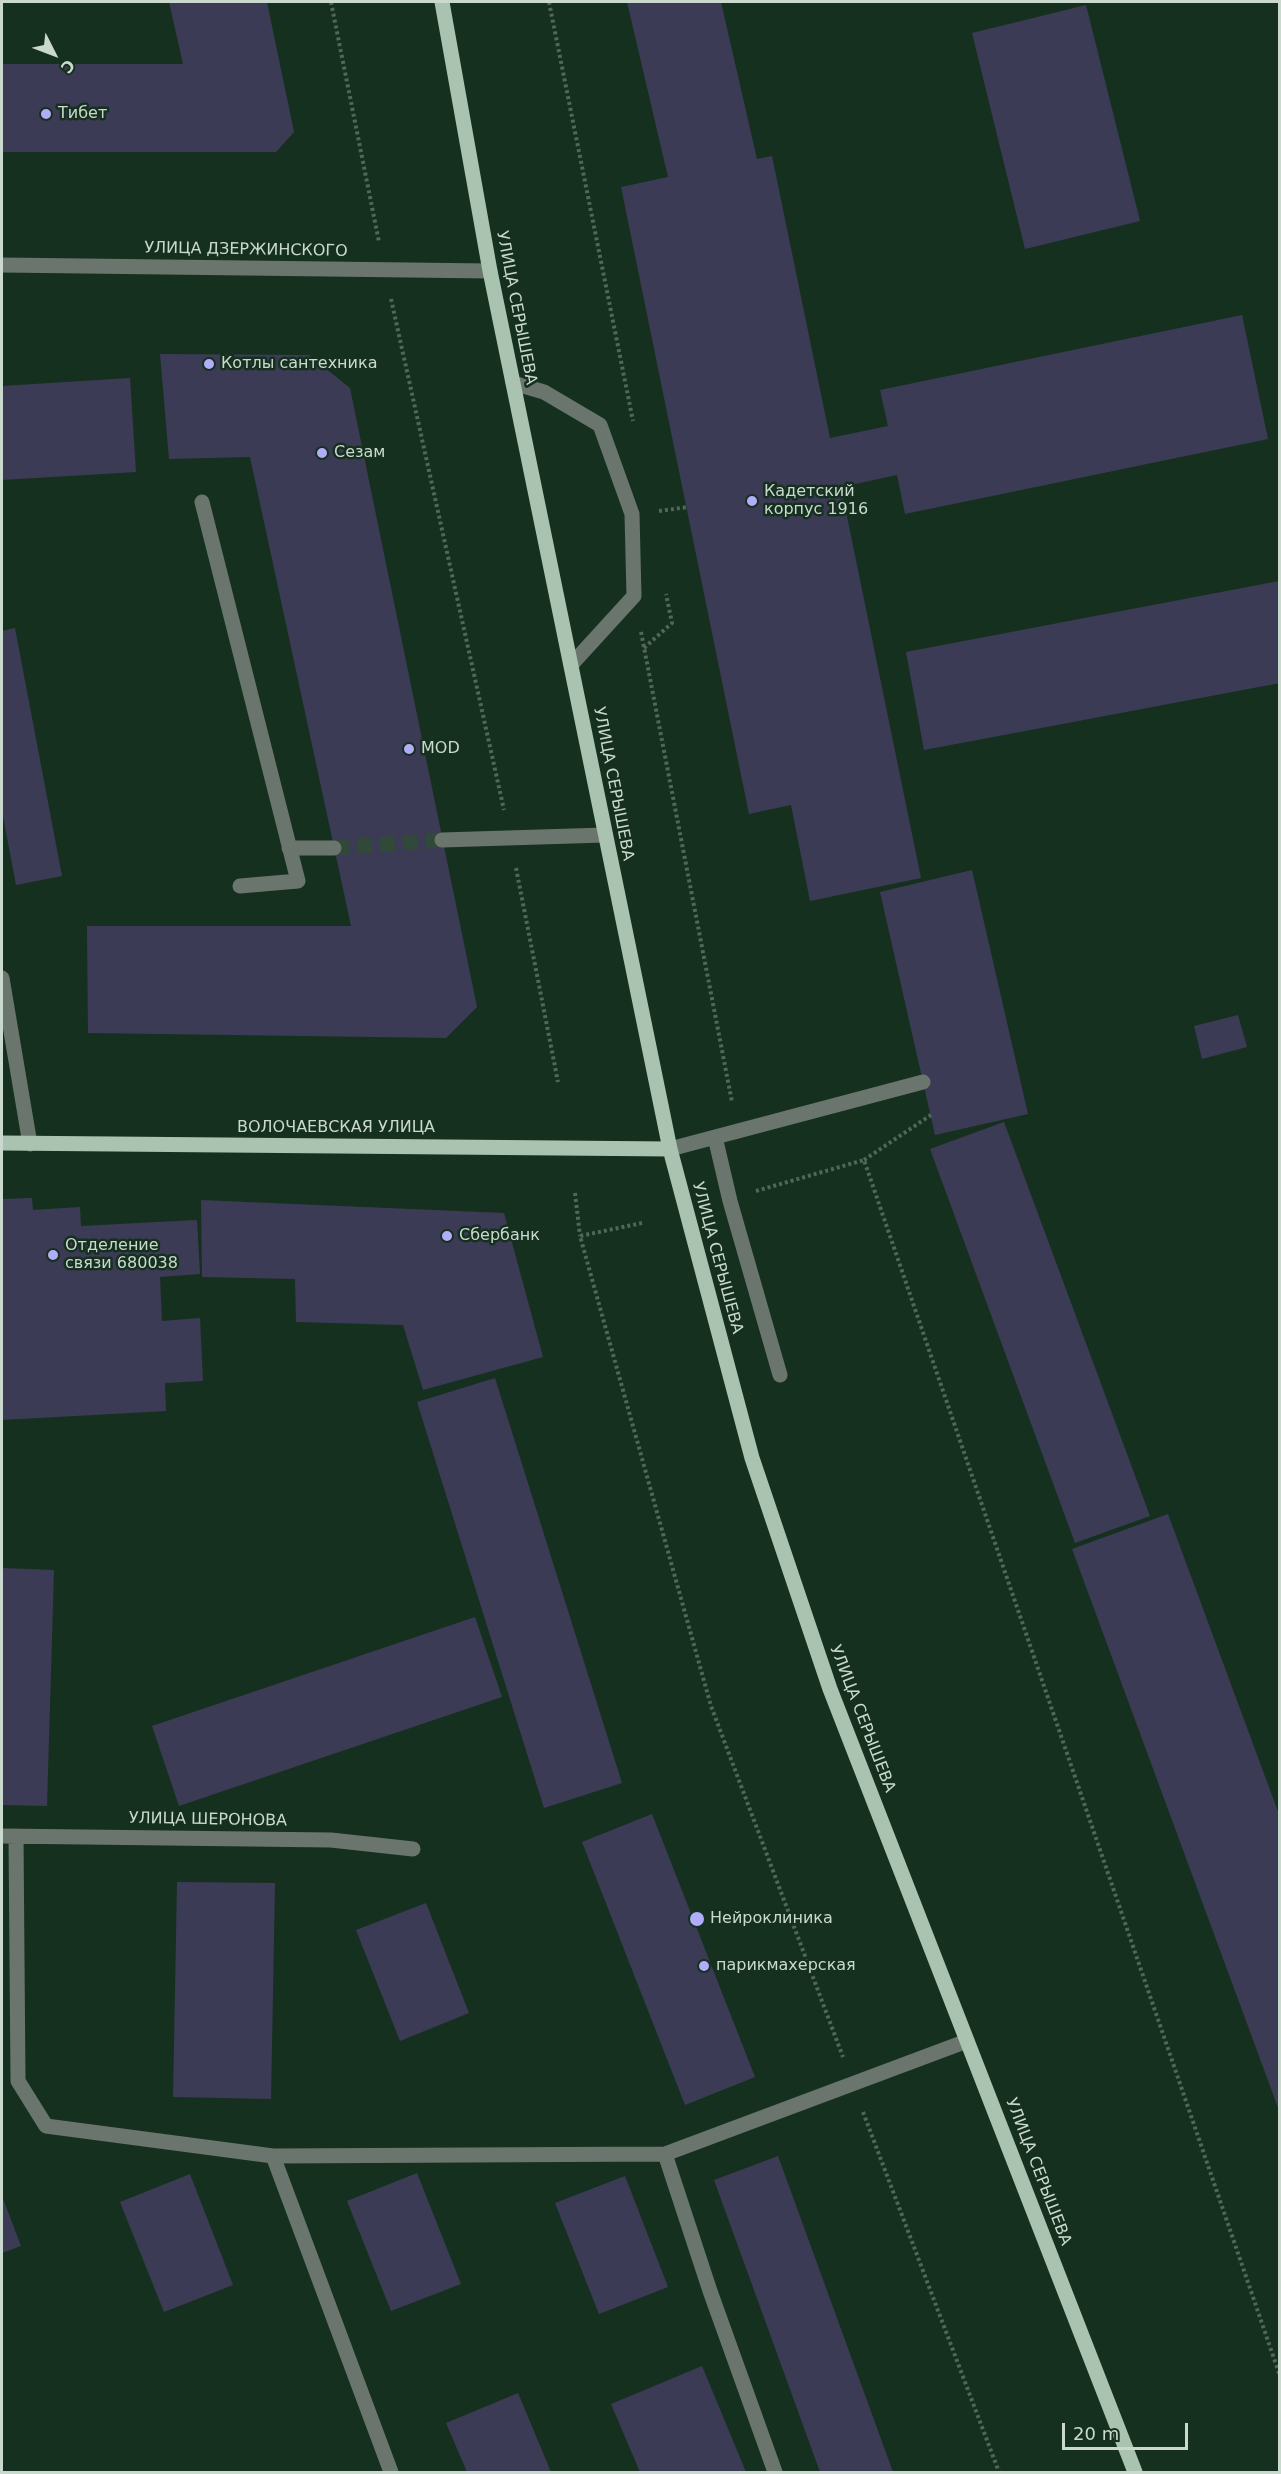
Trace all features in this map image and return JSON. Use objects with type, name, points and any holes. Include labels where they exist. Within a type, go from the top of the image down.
[{"type":"main road","name":"УЛИЦА СЕРЫШЕВА","points":[[442,2],[490,271],[670,1149],[752,1458],[830,1689],[1136,2472]]},
{"type":"main road","name":"ВОЛОЧАЕВСКАЯ УЛИЦА","points":[[2,1143],[670,1149]]},
{"type":"street","name":"УЛИЦА ДЗЕРЖИНСКОГО","points":[[2,265],[490,271]]},
{"type":"street","points":[[513,383],[544,392],[600,425],[632,514],[634,596],[571,665]]},
{"type":"street","points":[[202,502],[298,881],[240,886]]},
{"type":"street","points":[[442,840],[605,835]]},
{"type":"street","points":[[290,848],[334,848]]},
{"type":"street","points":[[2,978],[30,1144]]},
{"type":"street","points":[[670,1149],[923,1082]]},
{"type":"street","points":[[714,1137],[780,1375]]},
{"type":"street","points":[[9,1836],[18,2081],[46,2126],[273,2156],[665,2154],[967,2041]]},
{"type":"street","name":"УЛИЦА ШЕРОНОВА","points":[[9,1836],[331,1840],[413,1849]]},
{"type":"street","points":[[665,2154],[710,2291],[775,2472]]},
{"type":"street","points":[[273,2156],[392,2472]]},
{"type":"path","points":[[331,2],[384,270],[510,838],[558,1082]]},
{"type":"path","points":[[549,2],[634,425]]},
{"type":"path","points":[[644,648],[672,623],[665,590]]},
{"type":"path","points":[[634,596],[737,1131]]},
{"type":"path","points":[[749,1194],[864,1160],[931,1115]]},
{"type":"path","points":[[864,1160],[1280,2376]]},
{"type":"path","points":[[575,1193],[580,1236],[711,1706],[999,2472]]},
{"type":"path","points":[[580,1236],[642,1223]]},
{"type":"building","points":[[169,2],[267,2],[294,132],[276,152],[2,152],[2,64],[183,64]]},
{"type":"building","points":[[627,2],[721,2],[757,159],[772,156],[830,438],[888,426],[880,390],[1242,315],[1268,439],[905,514],[897,475],[841,487],[921,878],[810,901],[791,805],[749,814],[621,187],[668,177]]},
{"type":"building","points":[[1086,5],[1140,221],[1025,249],[972,33]]},
{"type":"building","points":[[160,354],[309,355],[350,388],[477,1007],[446,1038],[88,1033],[87,926],[351,926],[250,457],[169,459]]},
{"type":"building","points":[[130,378],[136,472],[2,480],[2,386]]},
{"type":"building","points":[[1279,581],[1280,683],[924,750],[906,652]]},
{"type":"building","points":[[15,628],[62,876],[16,885],[2,811],[2,631]]},
{"type":"building","points":[[972,870],[1028,1114],[935,1135],[880,892]]},
{"type":"building","points":[[1238,1015],[1247,1047],[1202,1059],[1194,1026]]},
{"type":"building","points":[[1004,1122],[1150,1516],[1075,1543],[930,1149]]},
{"type":"building","points":[[32,1198],[33,1210],[80,1207],[81,1226],[197,1220],[200,1274],[160,1277],[162,1321],[200,1318],[203,1381],[165,1383],[166,1411],[2,1420],[2,1199]]},
{"type":"building","points":[[201,1200],[504,1213],[543,1357],[423,1390],[403,1325],[296,1322],[295,1279],[202,1277]]},
{"type":"building","points":[[495,1378],[622,1783],[544,1808],[417,1402]]},
{"type":"building","points":[[1168,1514],[1280,1817],[1280,2113],[1072,1549]]},
{"type":"building","points":[[2,1568],[54,1570],[47,1806],[2,1805]]},
{"type":"building","points":[[475,1617],[502,1697],[179,1806],[152,1726]]},
{"type":"building","points":[[652,1814],[755,2077],[685,2105],[582,1842]]},
{"type":"building","points":[[177,1882],[275,1883],[271,2099],[173,2097]]},
{"type":"building","points":[[426,1903],[469,2013],[400,2041],[356,1930]]},
{"type":"building","points":[[778,2156],[893,2472],[820,2472],[714,2180]]},
{"type":"building","points":[[417,2173],[461,2284],[391,2311],[347,2201]]},
{"type":"building","points":[[190,2174],[233,2285],[164,2312],[120,2202]]},
{"type":"building","points":[[625,2176],[668,2287],[599,2314],[555,2203]]},
{"type":"building","points":[[2,2196],[21,2246],[2,2253]]},
{"type":"building","points":[[702,2366],[746,2472],[640,2472],[611,2404]]},
{"type":"building","points":[[518,2393],[551,2472],[467,2472],[446,2423]]},
{"type":"tunnel","points":[[334,848],[442,840]]},
{"type":"place","name":"Тибет","points":[[46,114]]},
{"type":"place","name":"Котлы сантехника","points":[[209,364]]},
{"type":"place","name":"Сезам","points":[[322,453]]},
{"type":"place","name":"Кадетский корпус 1916","points":[[752,501]]},
{"type":"place","name":"MOD","points":[[409,749]]},
{"type":"place","name":"Сбербанк","points":[[447,1236]]},
{"type":"place","name":"Отделение связи 680038","points":[[53,1255]]},
{"type":"place","name":"Нейроклиника","points":[[697,1919]]},
{"type":"place","name":"парикмахерская","points":[[704,1966]]}]
